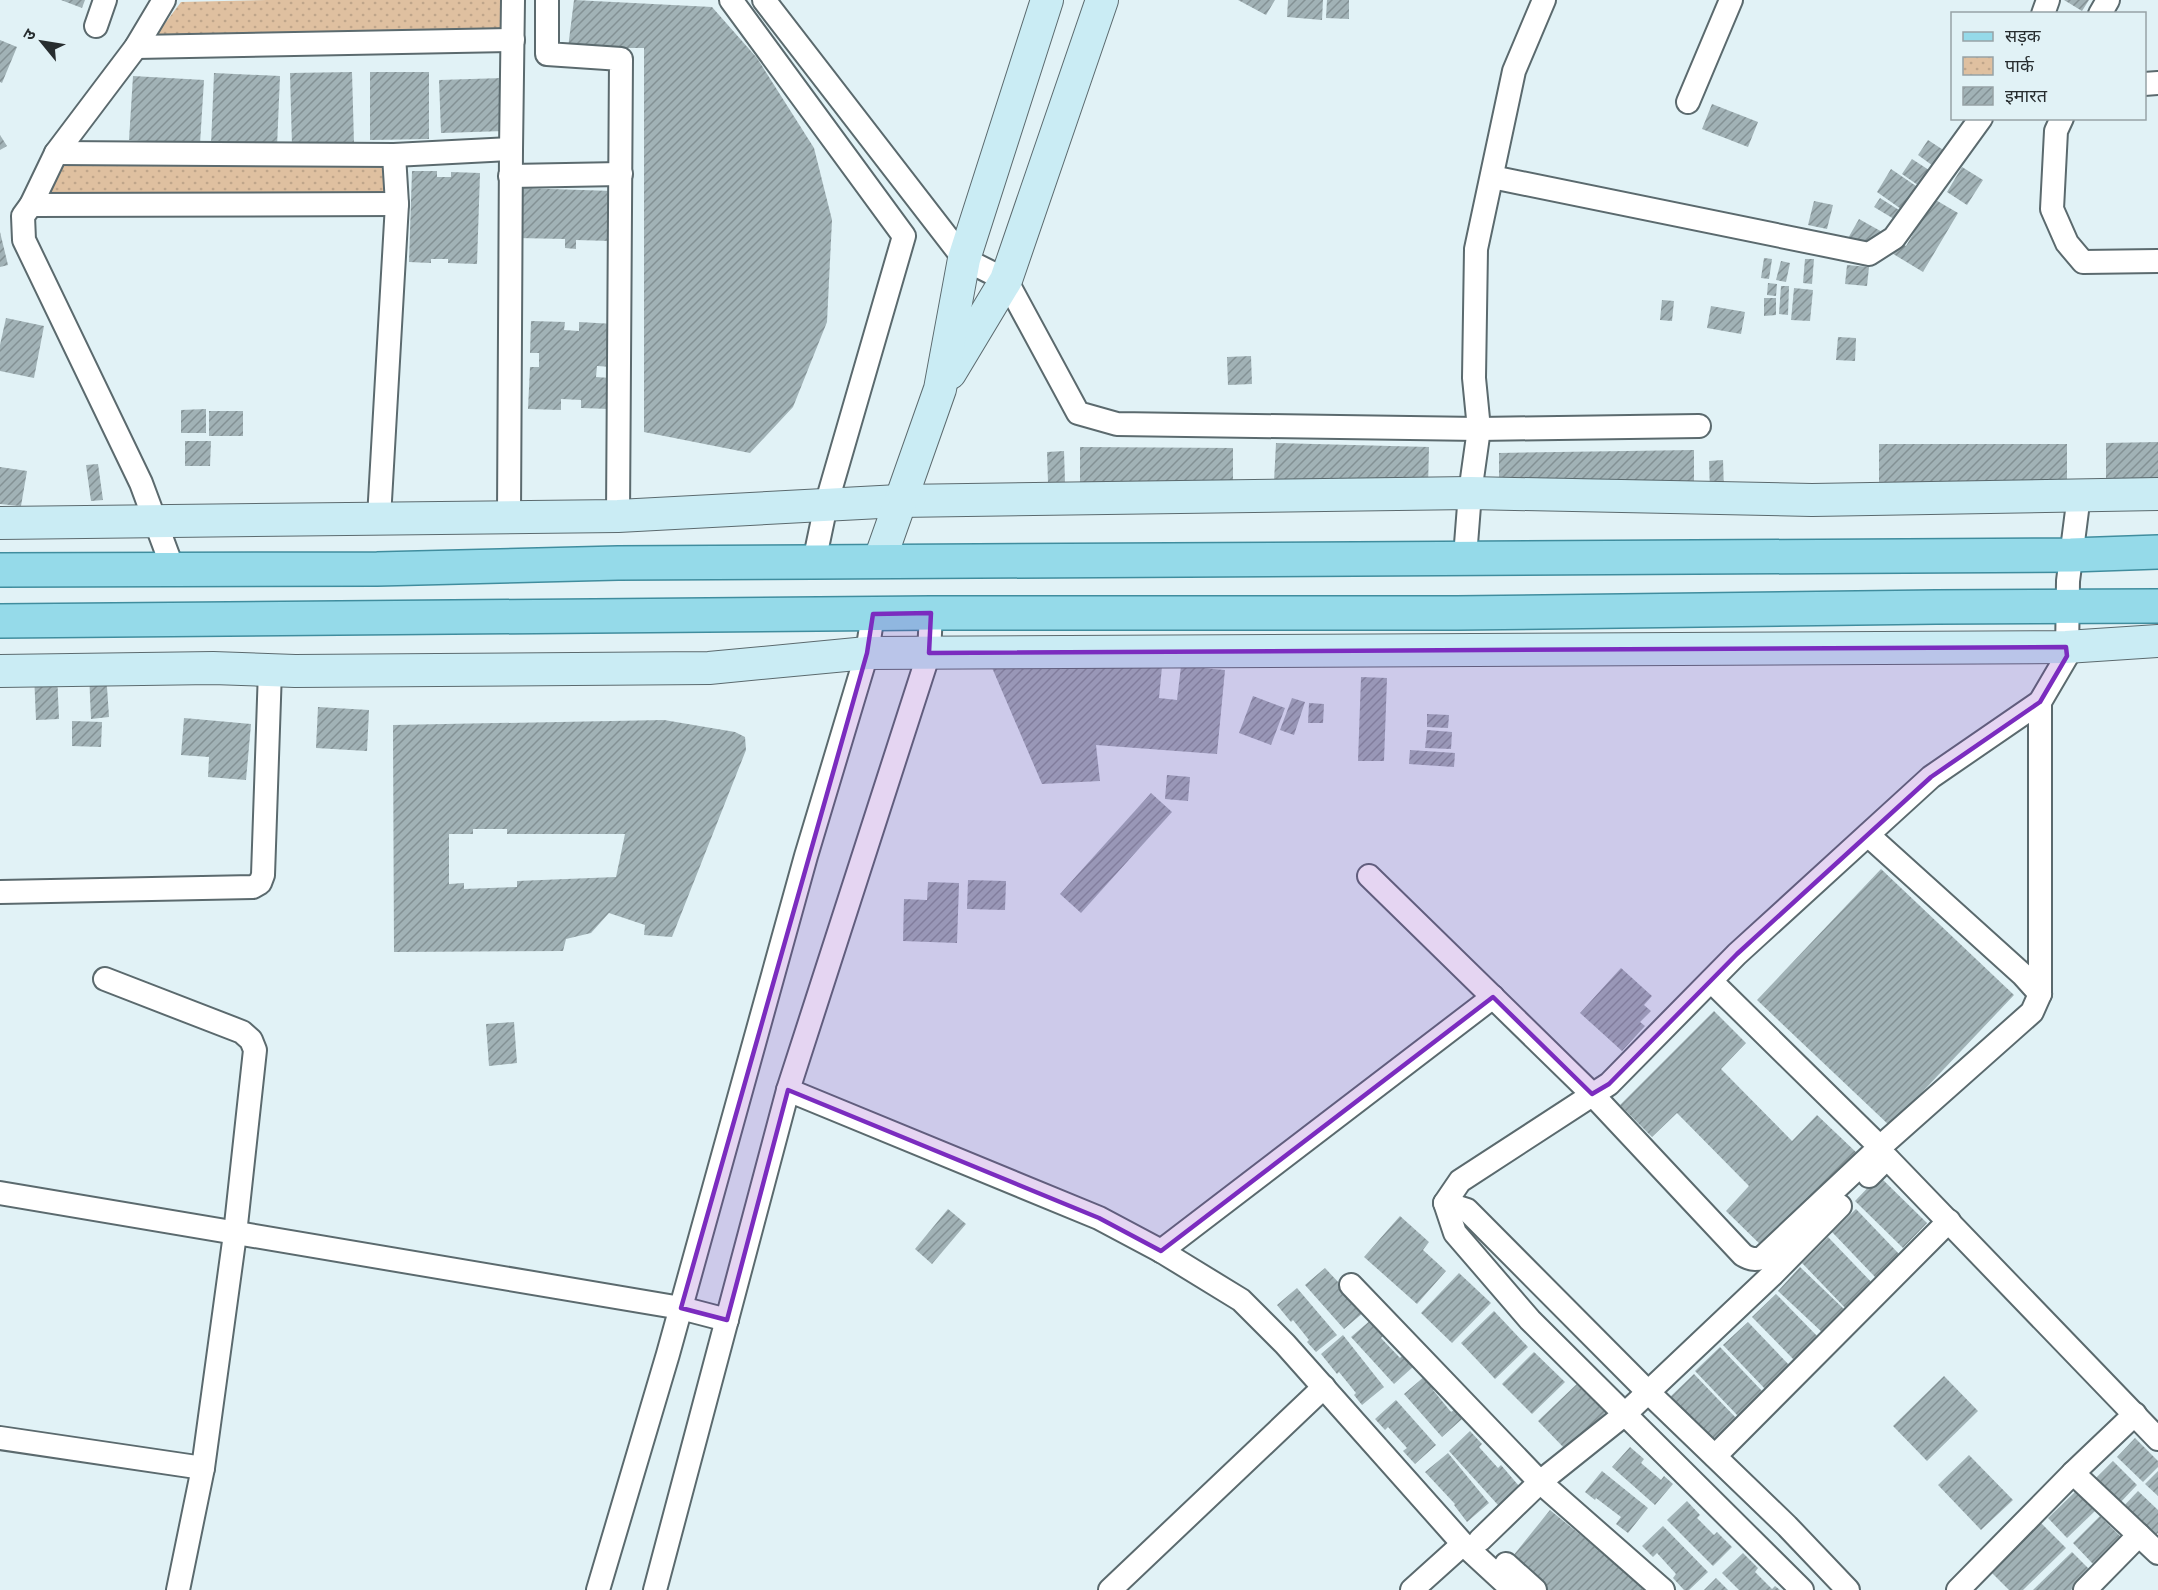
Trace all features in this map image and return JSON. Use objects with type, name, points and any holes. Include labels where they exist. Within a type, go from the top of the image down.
[{"type":"main road","points":[[0,570],[377,569],[618,563],[2071,555],[2158,552]]},
{"type":"main road","points":[[0,621],[931,613],[1457,613],[1935,606],[2067,608],[2158,606]]},
{"type":"street","points":[[96,26],[105,0]]},
{"type":"street","points":[[164,0],[136,47],[56,153],[32,205],[23,216],[24,240],[141,483],[173,569]]},
{"type":"street","points":[[509,516],[510,149],[513,0]]},
{"type":"street","points":[[547,0],[547,54],[621,59],[618,516]]},
{"type":"street","points":[[731,0],[904,236],[826,505],[814,562]]},
{"type":"street","points":[[764,0],[964,259],[1006,279],[1078,413],[1117,424],[1479,429],[1699,426]]},
{"type":"street","points":[[879,562],[940,389],[964,259],[1047,0]]},
{"type":"street","points":[[940,389],[1006,279],[1102,0]]},
{"type":"street","points":[[1465,557],[1470,493],[1479,429],[1474,378],[1476,249],[1514,71],[1544,0]]},
{"type":"street","points":[[1688,102],[1731,0]]},
{"type":"street","points":[[136,47],[513,40]]},
{"type":"street","points":[[1492,177],[1869,254],[1894,238],[1981,120]]},
{"type":"street","points":[[2061,120],[2056,131],[2052,209],[2067,243],[2083,262],[2158,261]]},
{"type":"street","points":[[56,153],[394,155],[510,149]]},
{"type":"street","points":[[379,518],[397,204],[394,155]]},
{"type":"street","points":[[510,176],[621,174]]},
{"type":"street","points":[[32,205],[397,204]]},
{"type":"street","points":[[0,523],[156,519],[618,516],[899,501],[1470,493],[1812,500],[2158,494]]},
{"type":"street","points":[[1445,1203],[1460,1181],[1609,1084],[1737,954],[1931,777],[2040,702],[2067,656],[2067,608],[2079,495]]},
{"type":"street","points":[[655,1590],[788,1090],[929,653],[931,613]]},
{"type":"street","points":[[1457,613],[1457,649]]},
{"type":"street","points":[[598,1590],[681,1308],[806,856],[867,653],[873,614]]},
{"type":"street","points":[[0,671],[213,668],[270,670],[709,668],[867,653],[2066,647],[2158,641]]},
{"type":"street","points":[[0,892],[253,887],[260,883],[263,875],[270,670]]},
{"type":"street","points":[[1369,876],[1592,1094],[1743,1255],[1751,1260],[1762,1258],[1880,1147],[2032,1012],[2040,994],[2040,702]]},
{"type":"street","points":[[1868,835],[2022,974],[2040,994]]},
{"type":"street","points":[[105,979],[242,1032],[251,1040],[255,1050],[235,1234],[203,1468],[178,1590]]},
{"type":"street","points":[[1711,981],[1880,1147]]},
{"type":"street","points":[[1161,1251],[1492,997]]},
{"type":"street","points":[[788,1090],[1099,1218],[1161,1251],[1241,1300],[1472,1542],[1535,1590]]},
{"type":"street","points":[[1412,1590],[1625,1414],[1773,1274],[1887,1158],[2158,1439]]},
{"type":"street","points":[[0,1193],[681,1308],[727,1320]]},
{"type":"street","points":[[1445,1203],[1467,1210],[1648,1392],[1787,1526],[1848,1590]]},
{"type":"street","points":[[1445,1203],[1455,1233],[1530,1320],[1802,1590]]},
{"type":"street","points":[[1715,1456],[1949,1221]]},
{"type":"street","points":[[1351,1285],[1540,1482],[1663,1590]]},
{"type":"street","points":[[1530,1320],[1552,1297]]},
{"type":"street","points":[[1286,1324],[1513,1590]]},
{"type":"street","points":[[1110,1590],[1324,1387]]},
{"type":"street","points":[[1970,1587],[2073,1473],[2135,1414]]},
{"type":"street","points":[[0,1438],[203,1468]]},
{"type":"street","points":[[2073,1473],[2158,1553]]},
{"type":"street","points":[[1761,1549],[1787,1526]]},
{"type":"street","points":[[2085,1590],[2139,1535]]},
{"type":"highlighted area","points":[[931,613],[929,653],[2066,647],[2067,656],[2040,702],[1931,777],[1737,954],[1609,1084],[1592,1094],[1493,997],[1161,1251],[1099,1218],[788,1090],[727,1320],[681,1308],[867,653],[873,614]]},
{"type":"green space","points":[[505,0],[504,30],[154,38],[181,2]]},
{"type":"green space","points":[[59,161],[381,163],[386,194],[44,195]]},
{"type":"building","points":[[61,0],[85,0],[82,8]]},
{"type":"building","points":[[574,0],[712,7],[757,58],[814,148],[832,220],[827,322],[793,407],[750,453],[644,432],[644,48],[568,48]]},
{"type":"building","points":[[1238,0],[1275,0],[1266,15]]},
{"type":"building","points":[[1288,0],[1323,0],[1322,20],[1287,17]]},
{"type":"building","points":[[1327,0],[1349,0],[1349,19],[1326,18]]},
{"type":"building","points":[[2064,0],[2089,0],[2082,11]]},
{"type":"building","points":[[0,40],[17,47],[2,83],[0,82]]},
{"type":"building","points":[[352,72],[354,144],[292,146],[290,73]]},
{"type":"building","points":[[370,72],[429,72],[429,139],[370,140]]},
{"type":"building","points":[[214,73],[280,76],[277,147],[211,145]]},
{"type":"building","points":[[133,76],[204,80],[200,144],[129,140]]},
{"type":"building","points":[[503,78],[505,131],[441,133],[439,80]]},
{"type":"building","points":[[1712,104],[1758,122],[1748,147],[1702,129]]},
{"type":"building","points":[[0,135],[7,146],[0,150]]},
{"type":"building","points":[[1928,140],[1951,155],[1940,171],[1918,155]]},
{"type":"building","points":[[1912,159],[1932,172],[1922,188],[1902,174]]},
{"type":"building","points":[[1962,167],[1983,180],[1967,205],[1947,192]]},
{"type":"building","points":[[1891,169],[1916,186],[1901,209],[1877,192]]},
{"type":"building","points":[[412,171],[437,171],[437,177],[451,177],[451,172],[480,173],[477,264],[448,263],[448,259],[431,259],[431,263],[409,262]]},
{"type":"building","points":[[519,188],[613,191],[611,241],[576,240],[576,249],[565,248],[565,239],[517,238]]},
{"type":"building","points":[[1880,198],[1899,210],[1894,219],[1874,207]]},
{"type":"building","points":[[1934,199],[1958,213],[1923,272],[1890,252],[1897,241],[1906,246]]},
{"type":"building","points":[[1814,201],[1833,205],[1827,229],[1808,225]]},
{"type":"building","points":[[1859,219],[1884,233],[1875,248],[1847,240]]},
{"type":"building","points":[[0,232],[8,265],[0,267]]},
{"type":"building","points":[[1764,258],[1772,259],[1769,279],[1761,278]]},
{"type":"building","points":[[1805,259],[1814,259],[1812,284],[1803,283]]},
{"type":"building","points":[[1781,261],[1790,263],[1786,282],[1776,280]]},
{"type":"building","points":[[1847,265],[1869,267],[1867,286],[1845,284]]},
{"type":"building","points":[[1768,283],[1777,284],[1776,296],[1767,295]]},
{"type":"building","points":[[1781,286],[1789,286],[1788,315],[1779,314]]},
{"type":"building","points":[[1794,288],[1813,290],[1810,321],[1791,320]]},
{"type":"building","points":[[1764,298],[1776,298],[1776,315],[1764,316]]},
{"type":"building","points":[[1662,300],[1674,301],[1672,321],[1660,320]]},
{"type":"building","points":[[1711,306],[1745,312],[1741,334],[1707,328]]},
{"type":"building","points":[[6,318],[44,326],[34,378],[0,371],[0,345]]},
{"type":"building","points":[[531,321],[565,322],[564,330],[579,331],[579,322],[614,324],[612,367],[597,366],[596,377],[610,378],[609,409],[581,408],[581,400],[561,399],[561,410],[528,409],[530,367],[539,367],[539,353],[530,353]]},
{"type":"building","points":[[1838,337],[1856,338],[1855,361],[1836,360]]},
{"type":"building","points":[[1251,356],[1252,384],[1228,385],[1227,357]]},
{"type":"building","points":[[206,409],[206,433],[181,433],[181,410]]},
{"type":"building","points":[[209,411],[243,411],[243,436],[209,436]]},
{"type":"building","points":[[185,441],[211,441],[210,466],[185,466]]},
{"type":"building","points":[[2158,442],[2158,484],[2106,484],[2106,443]]},
{"type":"building","points":[[1276,443],[1429,447],[1428,487],[1274,482]]},
{"type":"building","points":[[1879,444],[2067,444],[2067,484],[1879,484]]},
{"type":"building","points":[[1080,447],[1233,448],[1233,487],[1080,485]]},
{"type":"building","points":[[1694,450],[1694,489],[1499,492],[1499,453]]},
{"type":"building","points":[[1064,451],[1065,483],[1048,484],[1047,452]]},
{"type":"building","points":[[1723,460],[1724,491],[1710,491],[1709,461]]},
{"type":"building","points":[[98,464],[103,500],[91,501],[86,465]]},
{"type":"building","points":[[0,467],[27,471],[21,506],[0,504]]},
{"type":"building","points":[[987,656],[1163,656],[1159,698],[1177,700],[1181,666],[1225,670],[1217,754],[1096,745],[1100,781],[1042,784]]},
{"type":"building","points":[[106,672],[109,717],[91,719],[89,673]]},
{"type":"building","points":[[57,673],[59,719],[36,720],[34,674]]},
{"type":"building","points":[[1361,677],[1387,678],[1384,761],[1358,761]]},
{"type":"building","points":[[1253,696],[1285,708],[1271,745],[1239,733]]},
{"type":"building","points":[[1292,698],[1305,702],[1294,735],[1280,730]]},
{"type":"building","points":[[1309,703],[1324,704],[1323,723],[1308,723]]},
{"type":"building","points":[[318,707],[369,710],[367,751],[316,748]]},
{"type":"building","points":[[1427,714],[1449,715],[1448,728],[1427,727]]},
{"type":"building","points":[[184,718],[251,724],[246,780],[208,777],[209,757],[181,755]]},
{"type":"building","points":[[664,720],[735,732],[745,737],[746,750],[672,937],[644,935],[645,925],[609,913],[591,933],[566,939],[563,951],[394,952],[393,725]],"holes":[[[473,829],[507,829],[507,834],[625,834],[616,877],[517,881],[517,887],[464,889],[464,883],[449,884],[449,834],[473,834]]]},
{"type":"building","points":[[72,721],[102,722],[101,747],[72,746]]},
{"type":"building","points":[[1427,730],[1452,732],[1451,749],[1425,748]]},
{"type":"building","points":[[1410,750],[1455,753],[1454,767],[1409,764]]},
{"type":"building","points":[[1167,775],[1190,777],[1188,801],[1165,799]]},
{"type":"building","points":[[1151,793],[1172,812],[1081,913],[1060,894]]},
{"type":"building","points":[[1881,869],[2014,995],[1890,1126],[1757,1000]]},
{"type":"building","points":[[968,880],[1006,881],[1005,910],[967,909]]},
{"type":"building","points":[[928,882],[959,883],[957,943],[903,941],[904,899],[927,900]]},
{"type":"building","points":[[1621,968],[1652,996],[1644,1005],[1651,1011],[1640,1022],[1645,1026],[1622,1051],[1580,1013]]},
{"type":"building","points":[[1714,1011],[1746,1043],[1721,1069],[1792,1141],[1817,1115],[1858,1154],[1766,1250],[1726,1211],[1749,1186],[1677,1113],[1652,1137],[1620,1105]]},
{"type":"building","points":[[514,1022],[517,1063],[489,1066],[486,1024]]},
{"type":"building","points":[[1879,1176],[1927,1223],[1903,1248],[1855,1201]]},
{"type":"building","points":[[948,1209],[966,1224],[932,1264],[915,1249]]},
{"type":"building","points":[[1856,1209],[1900,1255],[1876,1278],[1832,1232]]},
{"type":"building","points":[[1400,1216],[1429,1242],[1423,1250],[1446,1271],[1417,1304],[1364,1257]]},
{"type":"building","points":[[1828,1237],[1875,1286],[1849,1312],[1802,1263]]},
{"type":"building","points":[[1800,1267],[1845,1310],[1824,1334],[1778,1291]]},
{"type":"building","points":[[1325,1268],[1340,1284],[1338,1286],[1364,1312],[1344,1329],[1305,1285]]},
{"type":"building","points":[[1459,1273],[1491,1303],[1452,1343],[1421,1313]]},
{"type":"building","points":[[1297,1288],[1337,1335],[1316,1352],[1293,1320],[1291,1322],[1277,1305]]},
{"type":"building","points":[[1776,1294],[1821,1340],[1797,1363],[1752,1317]]},
{"type":"building","points":[[1494,1311],[1528,1347],[1495,1379],[1461,1343]]},
{"type":"building","points":[[1372,1319],[1385,1334],[1381,1338],[1400,1358],[1403,1355],[1414,1366],[1394,1384],[1351,1337]]},
{"type":"building","points":[[1748,1322],[1791,1367],[1766,1390],[1723,1345]]},
{"type":"building","points":[[1343,1335],[1384,1387],[1362,1405],[1354,1395],[1356,1393],[1321,1354]]},
{"type":"building","points":[[1720,1347],[1763,1392],[1738,1416],[1695,1371]]},
{"type":"building","points":[[1534,1352],[1565,1382],[1532,1414],[1502,1384]]},
{"type":"building","points":[[1694,1374],[1737,1419],[1713,1442],[1670,1397]]},
{"type":"building","points":[[1425,1376],[1436,1388],[1433,1390],[1451,1412],[1454,1410],[1462,1419],[1442,1437],[1404,1394]]},
{"type":"building","points":[[1944,1376],[1978,1411],[1927,1461],[1893,1426]]},
{"type":"building","points":[[1579,1382],[1607,1411],[1567,1451],[1538,1421]]},
{"type":"building","points":[[1396,1400],[1436,1445],[1415,1464],[1403,1451],[1407,1448],[1388,1427],[1385,1430],[1375,1419]]},
{"type":"building","points":[[1470,1431],[1482,1444],[1479,1447],[1498,1468],[1501,1465],[1519,1486],[1498,1505],[1449,1451]]},
{"type":"building","points":[[2135,1438],[2158,1461],[2158,1467],[2143,1482],[2117,1457]]},
{"type":"building","points":[[1630,1447],[1644,1459],[1641,1463],[1661,1480],[1664,1476],[1673,1484],[1655,1505],[1612,1467]]},
{"type":"building","points":[[1448,1453],[1489,1503],[1467,1522],[1455,1504],[1425,1472]]},
{"type":"building","points":[[1969,1455],[2013,1500],[1981,1530],[1938,1485]]},
{"type":"building","points":[[2113,1461],[2137,1485],[2117,1506],[2092,1482]]},
{"type":"building","points":[[1602,1471],[1648,1508],[1628,1533],[1616,1524],[1621,1517],[1585,1492]]},
{"type":"building","points":[[2158,1471],[2158,1496],[2145,1484]]},
{"type":"building","points":[[2076,1491],[2095,1511],[2067,1538],[2048,1518]]},
{"type":"building","points":[[2138,1491],[2158,1510],[2158,1533],[2151,1540],[2120,1510]]},
{"type":"building","points":[[1687,1501],[1700,1515],[1697,1518],[1714,1535],[1717,1532],[1732,1547],[1713,1566],[1667,1520]]},
{"type":"building","points":[[1550,1510],[1648,1590],[1544,1590],[1509,1561]]},
{"type":"building","points":[[2100,1516],[2121,1537],[2093,1564],[2073,1543]]},
{"type":"building","points":[[2040,1522],[2066,1548],[2023,1590],[2009,1590],[1990,1571]]},
{"type":"building","points":[[1663,1526],[1708,1572],[1689,1590],[1684,1590],[1673,1578],[1676,1574],[1657,1553],[1653,1557],[1642,1546]]},
{"type":"building","points":[[2072,1552],[2091,1571],[2071,1590],[2033,1590]]},
{"type":"building","points":[[1743,1553],[1758,1568],[1755,1572],[1772,1589],[1775,1586],[1780,1590],[1739,1590],[1722,1573]]},
{"type":"building","points":[[1716,1578],[1728,1590],[1704,1590]]}]
